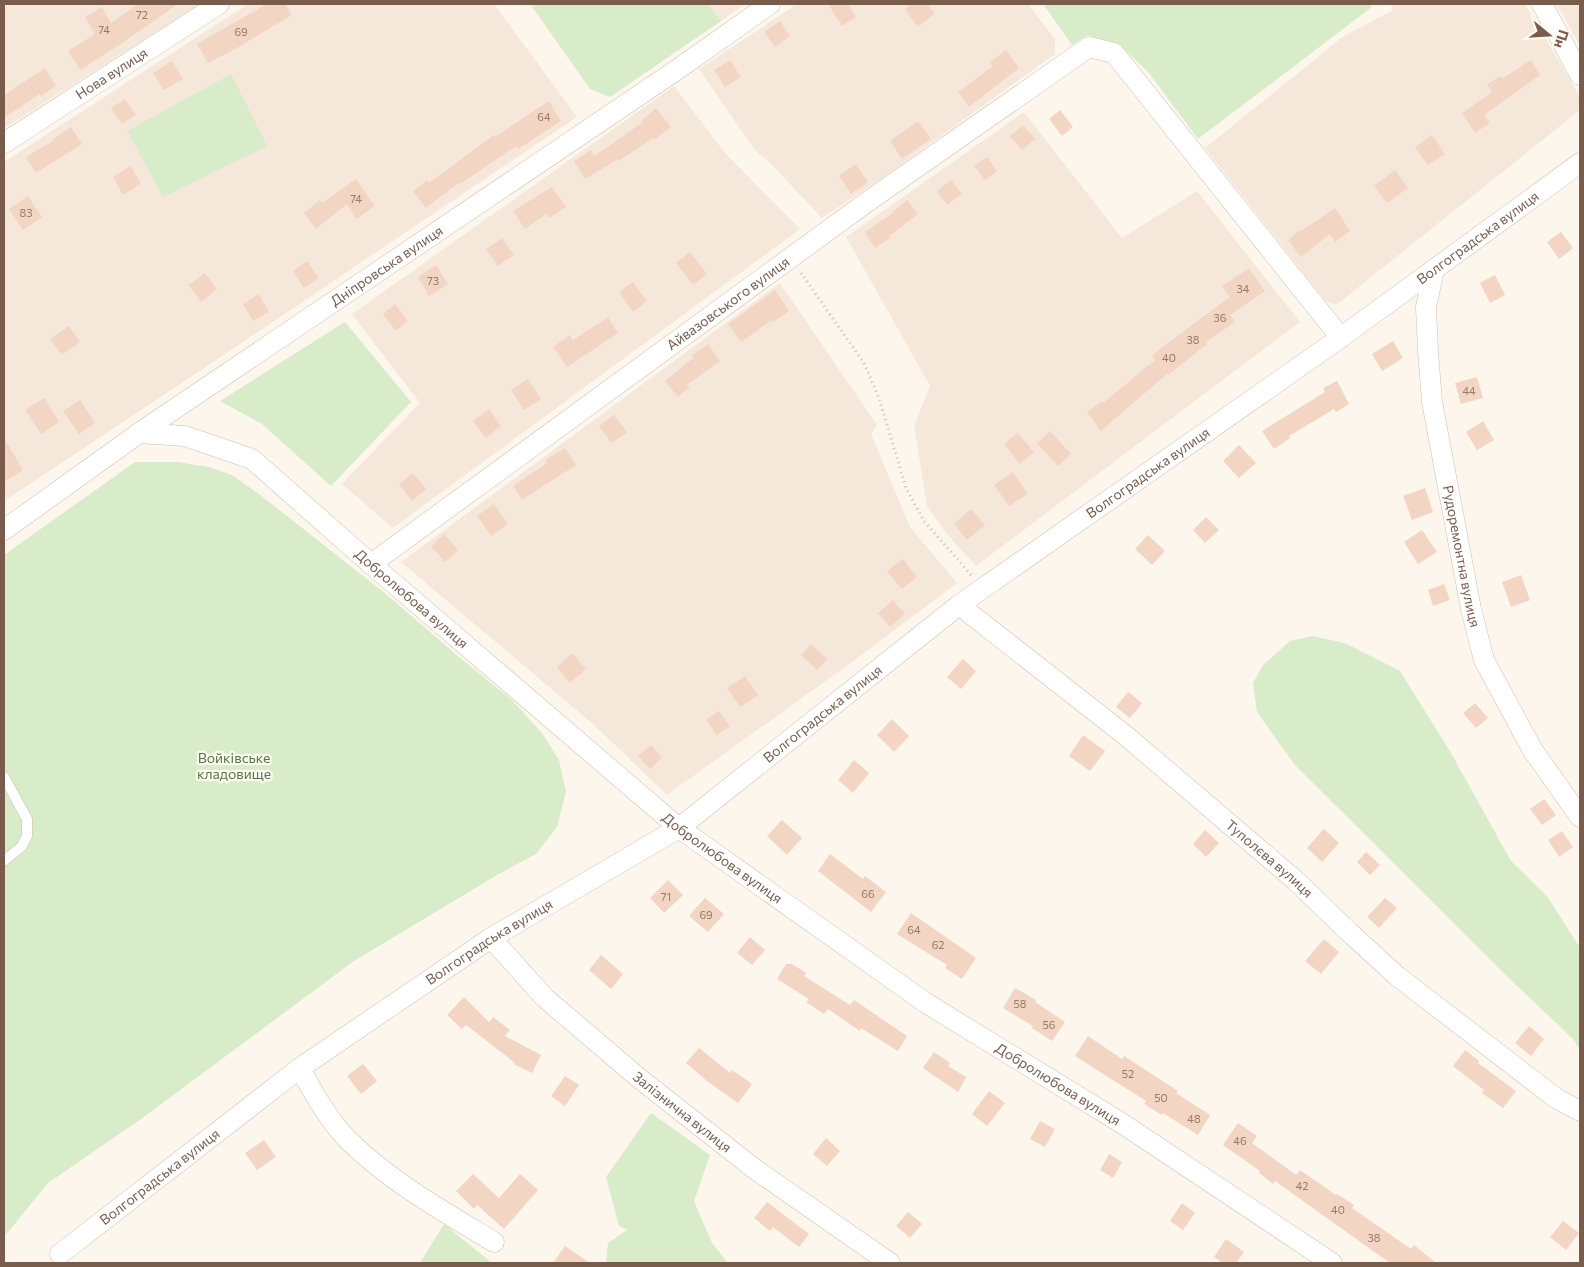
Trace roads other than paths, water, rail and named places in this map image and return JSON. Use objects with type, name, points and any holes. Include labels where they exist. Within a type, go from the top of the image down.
[{"type":"street","name":"Нова вулиця","points":[[4,143],[219,4]]},
{"type":"street","name":"Дніпровська вулиця","points":[[4,530],[139,433],[678,69],[770,4]]},
{"type":"street","points":[[1542,4],[1580,75]]},
{"type":"street","name":"Айвазовського вулиця","points":[[371,564],[875,196],[1089,46],[1114,53],[1341,338]]},
{"type":"street","name":"Волгоградська вулиця","points":[[55,1258],[300,1068],[491,938],[679,828],[959,605],[1341,338],[1580,163]]},
{"type":"street","name":"Рудоремонтна вулиця","points":[[1434,270],[1426,307],[1432,402],[1471,608],[1484,660],[1532,749],[1580,816]]},
{"type":"street","name":"Добролюбова вулиця","points":[[139,433],[185,436],[252,459],[371,564],[679,828],[926,1003],[1123,1124],[1332,1263]]},
{"type":"street","name":"Туполєва вулиця","points":[[959,605],[1125,735],[1296,880],[1397,976],[1557,1099],[1580,1111]]},
{"type":"street","name":"Залізнична вулиця","points":[[491,938],[545,998],[640,1079],[756,1170],[890,1263]]},
{"type":"street","points":[[300,1068],[316,1098],[348,1140],[372,1162],[425,1200],[494,1242]]},
{"type":"lane","points":[[4,777],[28,819],[27,836],[22,846],[4,861]]},
{"type":"park label","name":"Войківське кладовище","points":[[234,766]]}]
